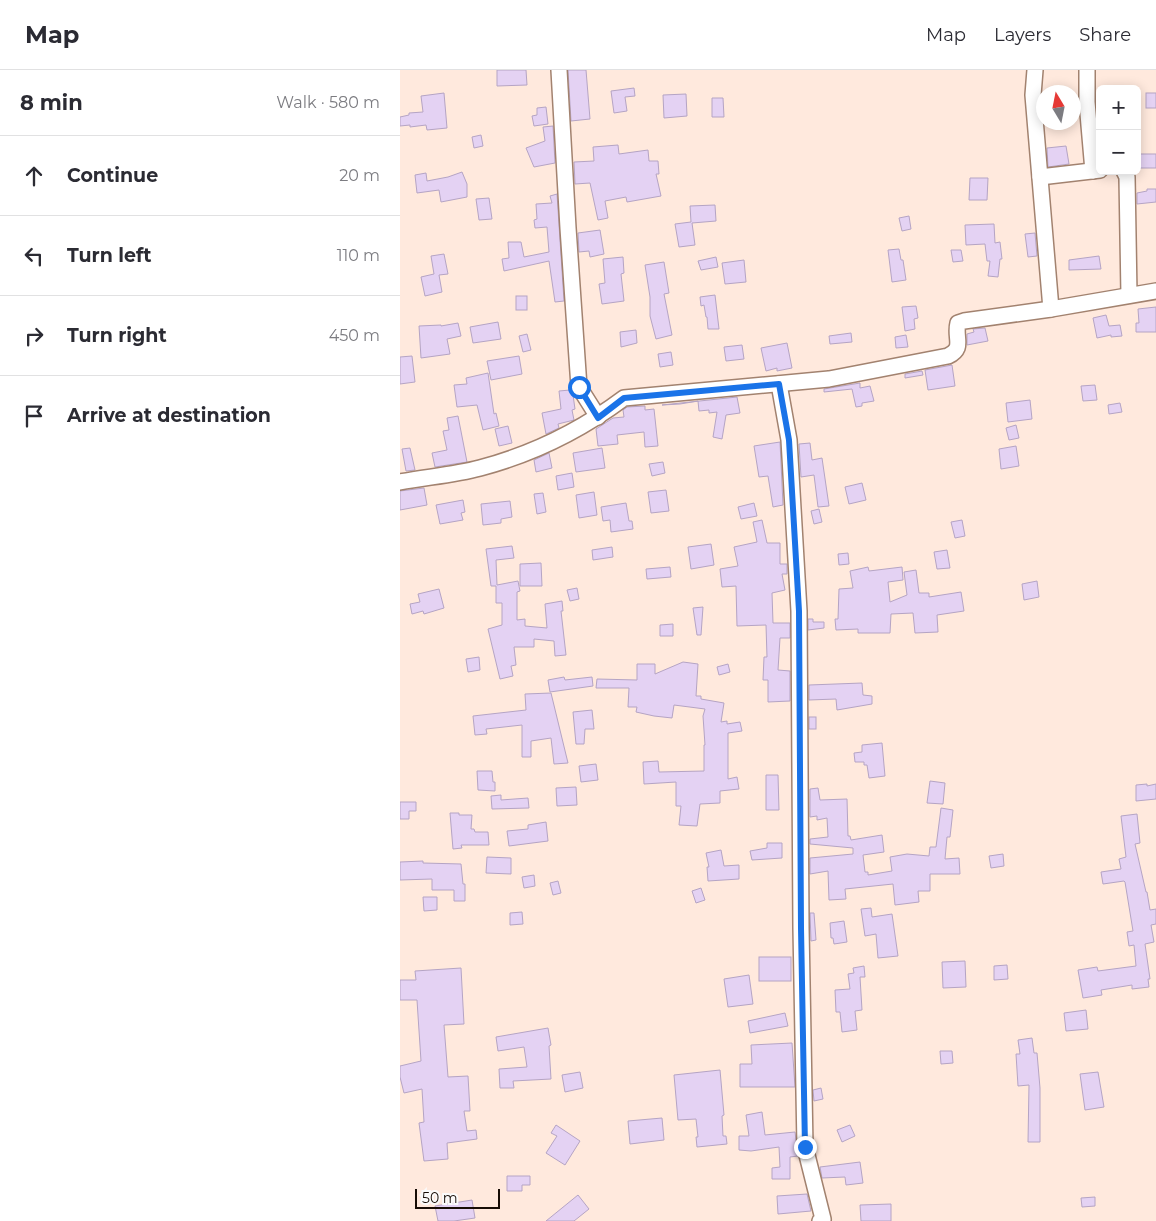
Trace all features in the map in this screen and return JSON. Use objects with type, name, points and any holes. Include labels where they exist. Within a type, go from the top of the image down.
[{"type":"street","points":[[559,70],[579,387],[598,418]]},
{"type":"street","points":[[1035,70],[1033,95],[1051,309]]},
{"type":"street","points":[[1040,177],[1096,171],[1087,102],[1087,70]]},
{"type":"street","points":[[1126,175],[1129,295]]},
{"type":"street","points":[[400,482],[478,468],[526,454],[598,418],[624,398],[829,379],[948,356],[955,352],[958,347],[956,329],[958,323],[1156,291]]},
{"type":"street","points":[[779,384],[789,440],[799,611],[801,928],[805,1147],[823,1219],[820,1221]]},
{"type":"building","points":[[497,70],[526,70],[527,85],[497,86]]},
{"type":"building","points":[[568,70],[586,70],[590,119],[571,121]]},
{"type":"building","points":[[634,88],[635,96],[625,97],[627,111],[614,113],[611,91]]},
{"type":"building","points":[[444,93],[447,128],[427,130],[426,125],[400,126],[400,117],[409,115],[409,113],[423,112],[421,96]]},
{"type":"building","points":[[1146,93],[1156,93],[1156,108],[1146,108]]},
{"type":"building","points":[[686,94],[687,116],[664,118],[663,95]]},
{"type":"building","points":[[712,98],[723,98],[724,117],[712,117]]},
{"type":"building","points":[[546,107],[548,124],[534,126],[532,116],[537,115],[537,108]]},
{"type":"building","points":[[553,126],[555,163],[534,167],[526,148],[545,141],[543,127]]},
{"type":"building","points":[[481,135],[483,146],[474,148],[472,137]]},
{"type":"building","points":[[618,145],[619,154],[648,150],[649,161],[658,161],[659,174],[656,174],[661,196],[627,202],[626,197],[605,201],[608,218],[598,220],[590,183],[575,184],[574,162],[594,161],[593,147]]},
{"type":"building","points":[[1066,146],[1069,164],[1048,167],[1047,148]]},
{"type":"building","points":[[1141,154],[1156,154],[1156,168],[1141,168]]},
{"type":"building","points":[[462,172],[467,184],[467,197],[441,202],[439,190],[417,193],[415,175],[426,173],[427,181]]},
{"type":"building","points":[[970,178],[988,178],[987,200],[969,200]]},
{"type":"building","points":[[1147,189],[1156,189],[1156,202],[1137,204],[1137,193],[1147,191]]},
{"type":"building","points":[[557,194],[564,301],[555,302],[549,261],[504,271],[502,259],[509,258],[508,242],[521,242],[524,257],[549,252],[547,227],[535,228],[534,220],[537,219],[536,204],[552,203],[550,196]]},
{"type":"building","points":[[489,198],[492,219],[479,220],[476,199]]},
{"type":"building","points":[[715,205],[716,221],[692,223],[695,245],[679,247],[675,224],[691,222],[690,206]]},
{"type":"building","points":[[909,216],[911,229],[902,231],[899,218]]},
{"type":"building","points":[[994,224],[995,243],[1000,242],[1002,259],[1000,259],[998,277],[988,276],[990,261],[987,261],[985,244],[966,245],[965,225]]},
{"type":"building","points":[[600,230],[604,254],[590,257],[589,251],[579,252],[578,233]]},
{"type":"building","points":[[1035,233],[1037,256],[1028,257],[1025,234]]},
{"type":"building","points":[[899,249],[906,280],[892,282],[888,250]]},
{"type":"building","points":[[951,250],[961,250],[963,261],[953,262]]},
{"type":"building","points":[[444,254],[448,274],[439,275],[442,292],[425,296],[421,277],[434,274],[431,256]]},
{"type":"building","points":[[1099,256],[1101,269],[1069,270],[1069,260]]},
{"type":"building","points":[[623,257],[624,273],[621,274],[624,301],[602,304],[599,284],[605,283],[603,259]]},
{"type":"building","points":[[716,257],[718,267],[701,270],[698,261]]},
{"type":"building","points":[[744,260],[746,282],[725,284],[722,263]]},
{"type":"building","points":[[664,262],[669,293],[664,294],[672,335],[656,339],[650,316],[650,297],[645,265]]},
{"type":"building","points":[[715,295],[719,329],[708,329],[704,305],[701,306],[700,297]]},
{"type":"building","points":[[516,296],[527,296],[527,310],[516,310]]},
{"type":"building","points":[[916,306],[918,318],[914,319],[915,329],[905,331],[902,307]]},
{"type":"building","points":[[1156,307],[1156,332],[1136,332],[1136,323],[1139,323],[1138,309]]},
{"type":"building","points":[[1106,315],[1109,326],[1120,325],[1122,336],[1111,337],[1111,335],[1097,338],[1093,318]]},
{"type":"building","points":[[498,322],[501,339],[473,343],[470,327]]},
{"type":"building","points":[[458,323],[461,336],[447,339],[450,354],[421,358],[419,326],[441,326]]},
{"type":"building","points":[[985,328],[988,341],[967,345],[967,334],[974,332],[973,329]]},
{"type":"building","points":[[636,330],[637,343],[621,347],[620,332]]},
{"type":"building","points":[[851,333],[852,342],[830,344],[829,336]]},
{"type":"building","points":[[527,334],[531,350],[523,352],[519,336]]},
{"type":"building","points":[[906,335],[908,347],[896,348],[895,337]]},
{"type":"building","points":[[787,343],[792,368],[777,371],[777,368],[766,371],[761,348]]},
{"type":"building","points":[[742,345],[744,359],[726,361],[724,347]]},
{"type":"building","points":[[671,352],[673,365],[660,367],[658,354]]},
{"type":"building","points":[[412,356],[415,382],[400,384],[400,357]]},
{"type":"building","points":[[519,356],[522,374],[491,380],[487,361]]},
{"type":"building","points":[[952,365],[955,386],[928,390],[925,370]]},
{"type":"building","points":[[922,371],[923,375],[905,378],[905,374]]},
{"type":"building","points":[[488,373],[494,414],[496,413],[499,426],[483,430],[477,405],[457,407],[454,385],[467,384],[466,378]]},
{"type":"building","points":[[860,383],[860,388],[870,386],[874,401],[862,403],[862,406],[856,407],[852,389],[824,392],[824,389]]},
{"type":"building","points":[[1095,385],[1097,400],[1083,401],[1081,386]]},
{"type":"building","points":[[570,390],[573,395],[575,409],[572,410],[574,420],[558,424],[559,428],[546,434],[542,413],[561,409],[559,391]]},
{"type":"building","points":[[737,397],[740,413],[726,415],[722,439],[713,437],[717,412],[709,413],[709,410],[699,411],[698,401]]},
{"type":"building","points":[[1030,400],[1032,419],[1008,422],[1006,403]]},
{"type":"building","points":[[695,401],[680,404],[662,405]]},
{"type":"building","points":[[1120,403],[1122,412],[1109,414],[1108,405]]},
{"type":"building","points":[[645,406],[645,410],[654,409],[658,446],[645,447],[644,432],[617,435],[618,444],[598,446],[596,429],[613,418],[624,417],[623,410],[627,407]]},
{"type":"building","points":[[458,416],[467,462],[435,467],[432,453],[447,450],[443,431],[449,430],[447,418]]},
{"type":"building","points":[[1016,425],[1019,438],[1009,440],[1006,428]]},
{"type":"building","points":[[508,426],[512,443],[499,446],[495,429]]},
{"type":"building","points":[[780,442],[783,505],[773,507],[768,476],[759,477],[754,446]]},
{"type":"building","points":[[810,443],[812,460],[822,458],[829,506],[818,507],[814,475],[801,477],[799,444]]},
{"type":"building","points":[[1016,446],[1019,466],[1001,469],[999,449]]},
{"type":"building","points":[[410,448],[415,470],[406,471],[402,449]]},
{"type":"building","points":[[602,448],[605,468],[576,472],[573,453]]},
{"type":"building","points":[[549,453],[552,468],[536,472],[534,460]]},
{"type":"building","points":[[663,462],[665,473],[652,476],[649,464]]},
{"type":"building","points":[[572,473],[574,487],[558,490],[556,476]]},
{"type":"building","points":[[862,483],[866,500],[849,504],[845,487]]},
{"type":"building","points":[[424,488],[427,505],[400,510],[400,491]]},
{"type":"building","points":[[666,490],[669,511],[651,513],[648,492]]},
{"type":"building","points":[[594,492],[597,515],[579,518],[576,495]]},
{"type":"building","points":[[543,493],[546,512],[537,514],[534,494]]},
{"type":"building","points":[[463,500],[465,512],[461,513],[463,520],[440,524],[436,505]]},
{"type":"building","points":[[510,501],[512,517],[501,519],[501,523],[483,525],[481,504]]},
{"type":"building","points":[[626,503],[629,521],[632,521],[633,529],[611,532],[610,520],[603,521],[601,507]]},
{"type":"building","points":[[754,503],[757,516],[741,519],[738,507]]},
{"type":"building","points":[[819,509],[822,522],[814,524],[811,511]]},
{"type":"building","points":[[762,520],[767,543],[780,543],[780,564],[787,564],[787,574],[782,574],[785,590],[772,593],[773,623],[790,623],[790,638],[780,638],[778,670],[790,671],[790,701],[768,702],[768,680],[763,680],[764,657],[767,657],[766,625],[737,626],[736,586],[722,587],[720,569],[738,566],[734,547],[757,542],[753,522]]},
{"type":"building","points":[[962,520],[965,536],[955,538],[951,522]]},
{"type":"building","points":[[711,544],[714,565],[691,569],[688,547]]},
{"type":"building","points":[[512,546],[514,558],[496,560],[497,585],[518,581],[520,591],[517,592],[517,620],[525,619],[525,626],[547,628],[545,604],[562,601],[563,611],[561,611],[566,655],[555,656],[554,641],[534,639],[534,647],[514,647],[516,665],[511,666],[513,676],[500,679],[488,629],[502,625],[502,603],[496,603],[496,586],[491,586],[486,549]]},
{"type":"building","points":[[612,547],[613,557],[593,560],[592,550]]},
{"type":"building","points":[[947,550],[950,568],[937,569],[934,552]]},
{"type":"building","points":[[848,553],[849,564],[839,565],[838,554]]},
{"type":"building","points":[[541,563],[542,586],[520,586],[520,564]]},
{"type":"building","points":[[670,567],[671,577],[647,579],[646,569]]},
{"type":"building","points":[[868,567],[869,571],[902,567],[903,580],[888,582],[890,602],[907,595],[904,572],[916,570],[919,593],[929,593],[929,597],[961,592],[964,611],[937,615],[938,632],[915,633],[913,613],[891,614],[890,633],[858,633],[858,629],[836,630],[835,619],[838,619],[839,589],[853,588],[850,571]]},
{"type":"building","points":[[1037,581],[1039,597],[1024,600],[1022,584]]},
{"type":"building","points":[[577,588],[579,599],[570,601],[567,590]]},
{"type":"building","points":[[439,589],[444,608],[424,614],[423,611],[412,614],[410,604],[420,602],[418,594]]},
{"type":"building","points":[[703,607],[701,635],[697,635],[693,608]]},
{"type":"building","points":[[808,619],[813,619],[813,622],[824,622],[824,628],[808,630]]},
{"type":"building","points":[[673,624],[673,636],[660,636],[660,625]]},
{"type":"building","points":[[479,657],[480,670],[468,672],[466,659]]},
{"type":"building","points":[[683,662],[698,664],[696,696],[701,696],[701,699],[724,703],[721,722],[727,721],[727,724],[740,722],[742,731],[728,733],[728,779],[737,777],[739,789],[720,791],[720,803],[700,804],[697,826],[679,825],[681,806],[676,806],[676,782],[644,784],[643,762],[658,761],[659,772],[704,771],[703,716],[705,709],[674,705],[672,718],[654,716],[636,712],[637,707],[628,707],[629,688],[596,688],[597,679],[637,680],[637,664],[655,664],[655,674]]},
{"type":"building","points":[[728,664],[730,672],[719,675],[717,667]]},
{"type":"building","points":[[564,677],[565,680],[592,677],[593,686],[550,692],[548,680]]},
{"type":"building","points":[[862,683],[863,695],[872,696],[872,704],[837,710],[836,699],[809,700],[809,685]]},
{"type":"building","points":[[551,693],[568,763],[554,764],[551,738],[531,741],[531,757],[522,757],[522,725],[486,729],[487,734],[475,735],[473,716],[526,710],[525,694]]},
{"type":"building","points":[[592,710],[594,729],[585,729],[584,744],[576,744],[573,712]]},
{"type":"building","points":[[809,717],[816,717],[816,729],[809,729]]},
{"type":"building","points":[[882,743],[885,776],[869,778],[867,765],[864,765],[864,762],[855,762],[854,753],[862,752],[862,745]]},
{"type":"building","points":[[596,764],[598,780],[581,782],[579,766]]},
{"type":"building","points":[[477,771],[492,771],[495,791],[478,790]]},
{"type":"building","points":[[766,775],[778,775],[779,810],[766,810]]},
{"type":"building","points":[[930,781],[945,783],[943,804],[927,803]]},
{"type":"building","points":[[1147,784],[1147,786],[1156,784],[1156,799],[1136,801],[1136,785]]},
{"type":"building","points":[[576,787],[577,805],[557,806],[556,788]]},
{"type":"building","points":[[818,788],[820,800],[847,799],[848,836],[850,836],[851,840],[882,835],[884,852],[863,855],[865,872],[868,872],[868,875],[892,871],[890,857],[907,854],[929,856],[930,847],[936,847],[941,808],[953,810],[950,837],[947,837],[945,859],[959,858],[960,874],[930,874],[930,891],[918,891],[919,902],[895,905],[893,884],[845,889],[846,899],[829,900],[828,871],[810,874],[810,858],[853,854],[853,848],[810,844],[810,839],[828,837],[827,818],[817,820],[817,816],[810,817],[810,789]]},
{"type":"building","points":[[501,795],[501,800],[528,798],[529,808],[492,809],[491,796]]},
{"type":"building","points":[[400,802],[416,802],[416,811],[409,811],[409,819],[400,819]]},
{"type":"building","points":[[450,813],[472,815],[471,829],[474,829],[475,832],[488,832],[489,845],[461,845],[462,848],[453,849]]},
{"type":"building","points":[[1137,814],[1140,843],[1135,844],[1150,910],[1156,909],[1156,924],[1151,925],[1154,942],[1145,944],[1150,979],[1148,979],[1149,987],[1132,989],[1132,985],[1101,990],[1102,995],[1083,998],[1078,970],[1097,967],[1098,971],[1136,966],[1134,945],[1129,946],[1127,932],[1133,931],[1125,882],[1103,884],[1101,872],[1121,869],[1119,859],[1126,857],[1121,816]]},
{"type":"building","points":[[546,822],[548,841],[509,846],[507,831],[528,829],[528,825]]},
{"type":"building","points":[[767,843],[782,843],[782,858],[752,860],[750,851],[767,848]]},
{"type":"building","points":[[721,850],[724,866],[739,865],[739,879],[708,881],[707,867],[709,867],[706,853]]},
{"type":"building","points":[[1003,854],[1004,866],[991,868],[989,856]]},
{"type":"building","points":[[487,857],[511,858],[511,874],[486,873]]},
{"type":"building","points":[[423,861],[423,863],[461,864],[463,884],[465,884],[465,901],[454,901],[454,890],[432,890],[432,879],[400,880],[400,862]]},
{"type":"building","points":[[534,875],[535,886],[524,888],[522,877]]},
{"type":"building","points":[[558,881],[561,893],[553,895],[550,883]]},
{"type":"building","points":[[701,888],[705,900],[696,903],[692,891]]},
{"type":"building","points":[[423,897],[437,897],[437,910],[424,911]]},
{"type":"building","points":[[871,908],[872,917],[892,914],[898,956],[878,958],[876,934],[865,936],[861,909]]},
{"type":"building","points":[[522,912],[523,924],[510,925],[510,913]]},
{"type":"building","points":[[810,913],[814,913],[816,940],[811,941]]},
{"type":"building","points":[[844,921],[847,942],[834,944],[833,938],[831,938],[830,923]]},
{"type":"building","points":[[759,957],[791,957],[791,981],[759,981]]},
{"type":"building","points":[[965,961],[966,987],[943,988],[942,962]]},
{"type":"building","points":[[1007,965],[1008,979],[994,980],[994,966]]},
{"type":"building","points":[[864,966],[865,977],[860,977],[862,1010],[855,1011],[857,1030],[842,1032],[840,1012],[836,1012],[835,990],[850,989],[848,974],[854,973],[853,968]]},
{"type":"building","points":[[461,968],[464,1024],[444,1025],[448,1077],[468,1076],[470,1111],[464,1111],[467,1131],[476,1130],[477,1139],[447,1143],[448,1159],[424,1161],[419,1123],[424,1122],[422,1089],[404,1093],[400,1077],[400,1066],[421,1061],[417,1000],[400,1000],[400,980],[416,980],[415,971]]},
{"type":"building","points":[[749,975],[753,1004],[728,1007],[724,979]]},
{"type":"building","points":[[1086,1010],[1088,1029],[1066,1031],[1064,1013]]},
{"type":"building","points":[[785,1013],[788,1026],[750,1033],[748,1021]]},
{"type":"building","points":[[548,1028],[551,1045],[549,1046],[551,1079],[513,1081],[514,1088],[500,1088],[499,1069],[527,1067],[524,1047],[498,1051],[496,1037]]},
{"type":"building","points":[[1032,1038],[1034,1053],[1037,1053],[1040,1088],[1040,1142],[1028,1142],[1029,1085],[1018,1086],[1016,1054],[1020,1054],[1018,1040]]},
{"type":"building","points":[[792,1043],[795,1087],[740,1087],[740,1064],[752,1064],[751,1045]]},
{"type":"building","points":[[940,1051],[952,1051],[953,1063],[941,1064]]},
{"type":"building","points":[[720,1070],[724,1115],[722,1116],[723,1136],[726,1136],[727,1144],[697,1147],[696,1119],[678,1120],[674,1075]]},
{"type":"building","points":[[580,1072],[583,1088],[565,1092],[562,1075]]},
{"type":"building","points":[[1098,1072],[1104,1107],[1085,1110],[1080,1074]]},
{"type":"building","points":[[821,1088],[823,1099],[814,1101],[813,1090]]},
{"type":"building","points":[[762,1112],[765,1135],[795,1132],[798,1156],[790,1157],[790,1179],[772,1179],[772,1168],[780,1167],[779,1147],[751,1151],[739,1150],[739,1136],[749,1136],[746,1115]]},
{"type":"building","points":[[662,1118],[664,1140],[630,1144],[628,1121]]},
{"type":"building","points":[[556,1125],[580,1141],[565,1165],[546,1153],[557,1136],[551,1133]]},
{"type":"building","points":[[850,1125],[855,1136],[842,1142],[837,1130]]},
{"type":"building","points":[[860,1162],[863,1183],[846,1185],[845,1177],[822,1178],[820,1167]]},
{"type":"building","points":[[507,1176],[530,1176],[530,1185],[522,1185],[522,1191],[507,1191]]},
{"type":"building","points":[[807,1194],[811,1211],[778,1214],[777,1196]]},
{"type":"building","points":[[578,1195],[589,1209],[574,1221],[546,1221]]},
{"type":"building","points":[[1095,1197],[1095,1206],[1082,1207],[1081,1198]]},
{"type":"building","points":[[472,1200],[475,1218],[438,1221],[435,1206]]},
{"type":"building","points":[[891,1204],[891,1221],[861,1221],[860,1205]]},
{"type":"route","points":[[579,387],[598,418],[624,398],[779,384],[789,440],[799,611],[801,928],[805,1147]]}]
